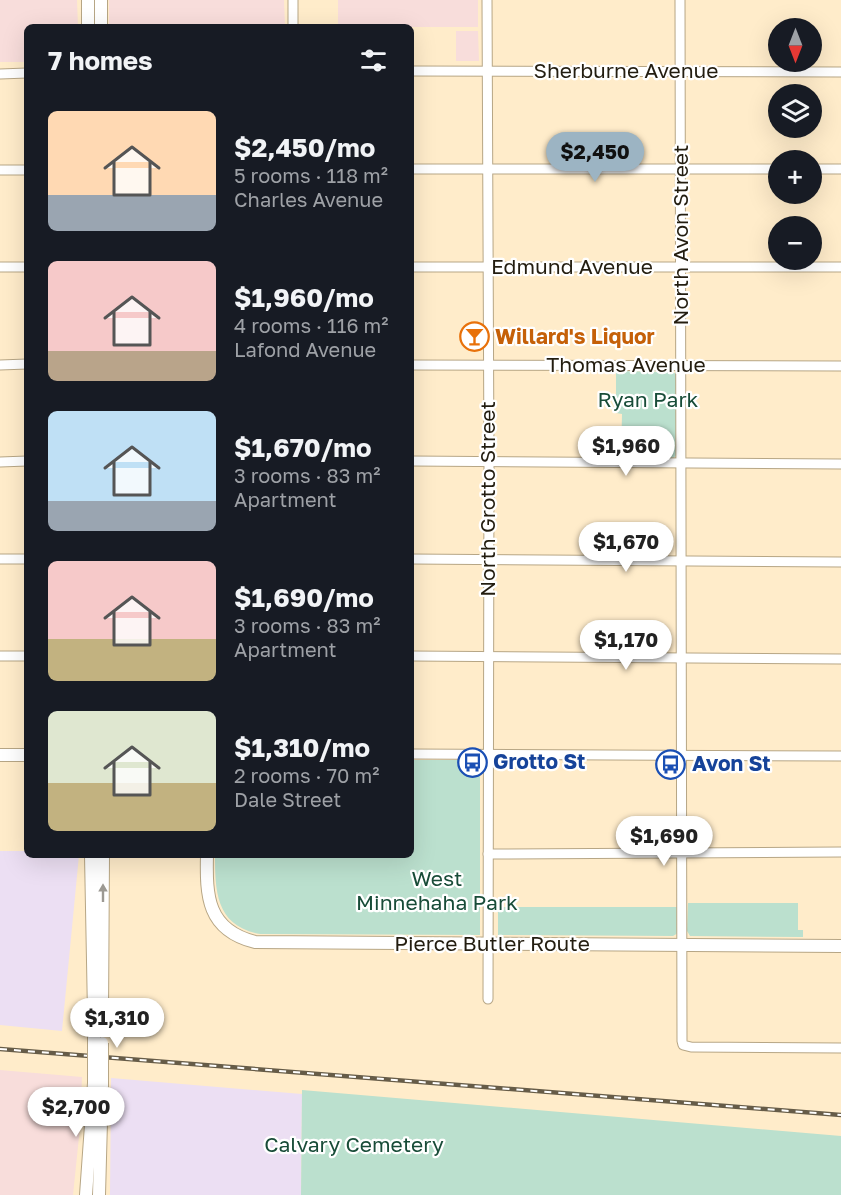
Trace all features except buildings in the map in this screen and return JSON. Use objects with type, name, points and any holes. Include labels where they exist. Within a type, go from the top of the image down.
[{"type":"main road","points":[[88,0],[88,24]]},
{"type":"main road","points":[[101,0],[101,24]]},
{"type":"main road","points":[[0,755],[24,755]]},
{"type":"main road","points":[[91,858],[98,1014]]},
{"type":"main road","points":[[99,1195],[98,1014],[103,858]]},
{"type":"main road","name":"Pierce Butler Route","points":[[207,858],[207,895],[214,915],[225,928],[246,939],[262,942],[841,946]]},
{"type":"main road","points":[[86,1195],[98,1083]]},
{"type":"street","points":[[293,0],[293,24]]},
{"type":"street","name":"North Grotto Street","points":[[487,0],[488,999]]},
{"type":"street","name":"North Avon Street","points":[[680,0],[683,560],[681,1036],[683,1045],[691,1047],[841,1048]]},
{"type":"street","name":"Sherburne Avenue","points":[[414,71],[841,72]]},
{"type":"street","points":[[0,74],[24,73]]},
{"type":"street","points":[[414,169],[768,169]]},
{"type":"street","points":[[822,169],[841,169]]},
{"type":"street","points":[[0,170],[24,170]]},
{"type":"street","points":[[0,267],[24,267]]},
{"type":"street","name":"Edmund Avenue","points":[[414,267],[841,267]]},
{"type":"street","points":[[0,364],[24,364]]},
{"type":"street","name":"Thomas Avenue","points":[[414,365],[841,366]]},
{"type":"street","points":[[0,462],[24,461]]},
{"type":"street","points":[[414,461],[841,464]]},
{"type":"street","points":[[0,559],[24,559]]},
{"type":"street","points":[[414,559],[841,562]]},
{"type":"street","points":[[0,657],[24,656]]},
{"type":"street","points":[[414,656],[841,659]]},
{"type":"street","points":[[414,754],[841,756]]},
{"type":"street","points":[[488,854],[841,852]]},
{"type":"shaded area","points":[[0,0],[77,0],[78,24],[24,24],[24,62],[0,62]]},
{"type":"shaded area","points":[[109,0],[284,0],[285,24],[109,24]]},
{"type":"shaded area","points":[[338,0],[478,0],[478,27],[338,24]]},
{"type":"shaded area","points":[[456,31],[478,31],[479,61],[456,61]]},
{"type":"shaded area","points":[[0,851],[24,851],[24,858],[79,858],[62,1031],[0,1025]]},
{"type":"shaded area","points":[[0,1070],[82,1077],[80,1127],[73,1195],[0,1195]]},
{"type":"shaded area","points":[[111,1078],[302,1094],[301,1195],[110,1195]]},
{"type":"green space","name":"Ryan Park","points":[[616,371],[677,374],[677,454],[673,459],[621,459],[622,414],[616,413]]},
{"type":"green space","name":"West Minnehaha Park","points":[[414,760],[480,760],[480,935],[260,934],[245,930],[226,915],[221,905],[216,882],[215,858],[414,858]]},
{"type":"green space","points":[[688,903],[798,903],[798,930],[803,930],[803,937],[690,936],[687,931]]},
{"type":"green space","points":[[498,907],[678,907],[678,933],[673,936],[498,935]]},
{"type":"green space","name":"Calvary Cemetery","points":[[302,1090],[841,1136],[841,1195],[301,1195]]},
{"type":"railway","points":[[0,1049],[841,1115]]},
{"type":"place","name":"Willard's Liquor","points":[[474,337]]},
{"type":"place","name":"Grotto St","points":[[472,762]]},
{"type":"place","name":"Avon St","points":[[671,764]]}]
